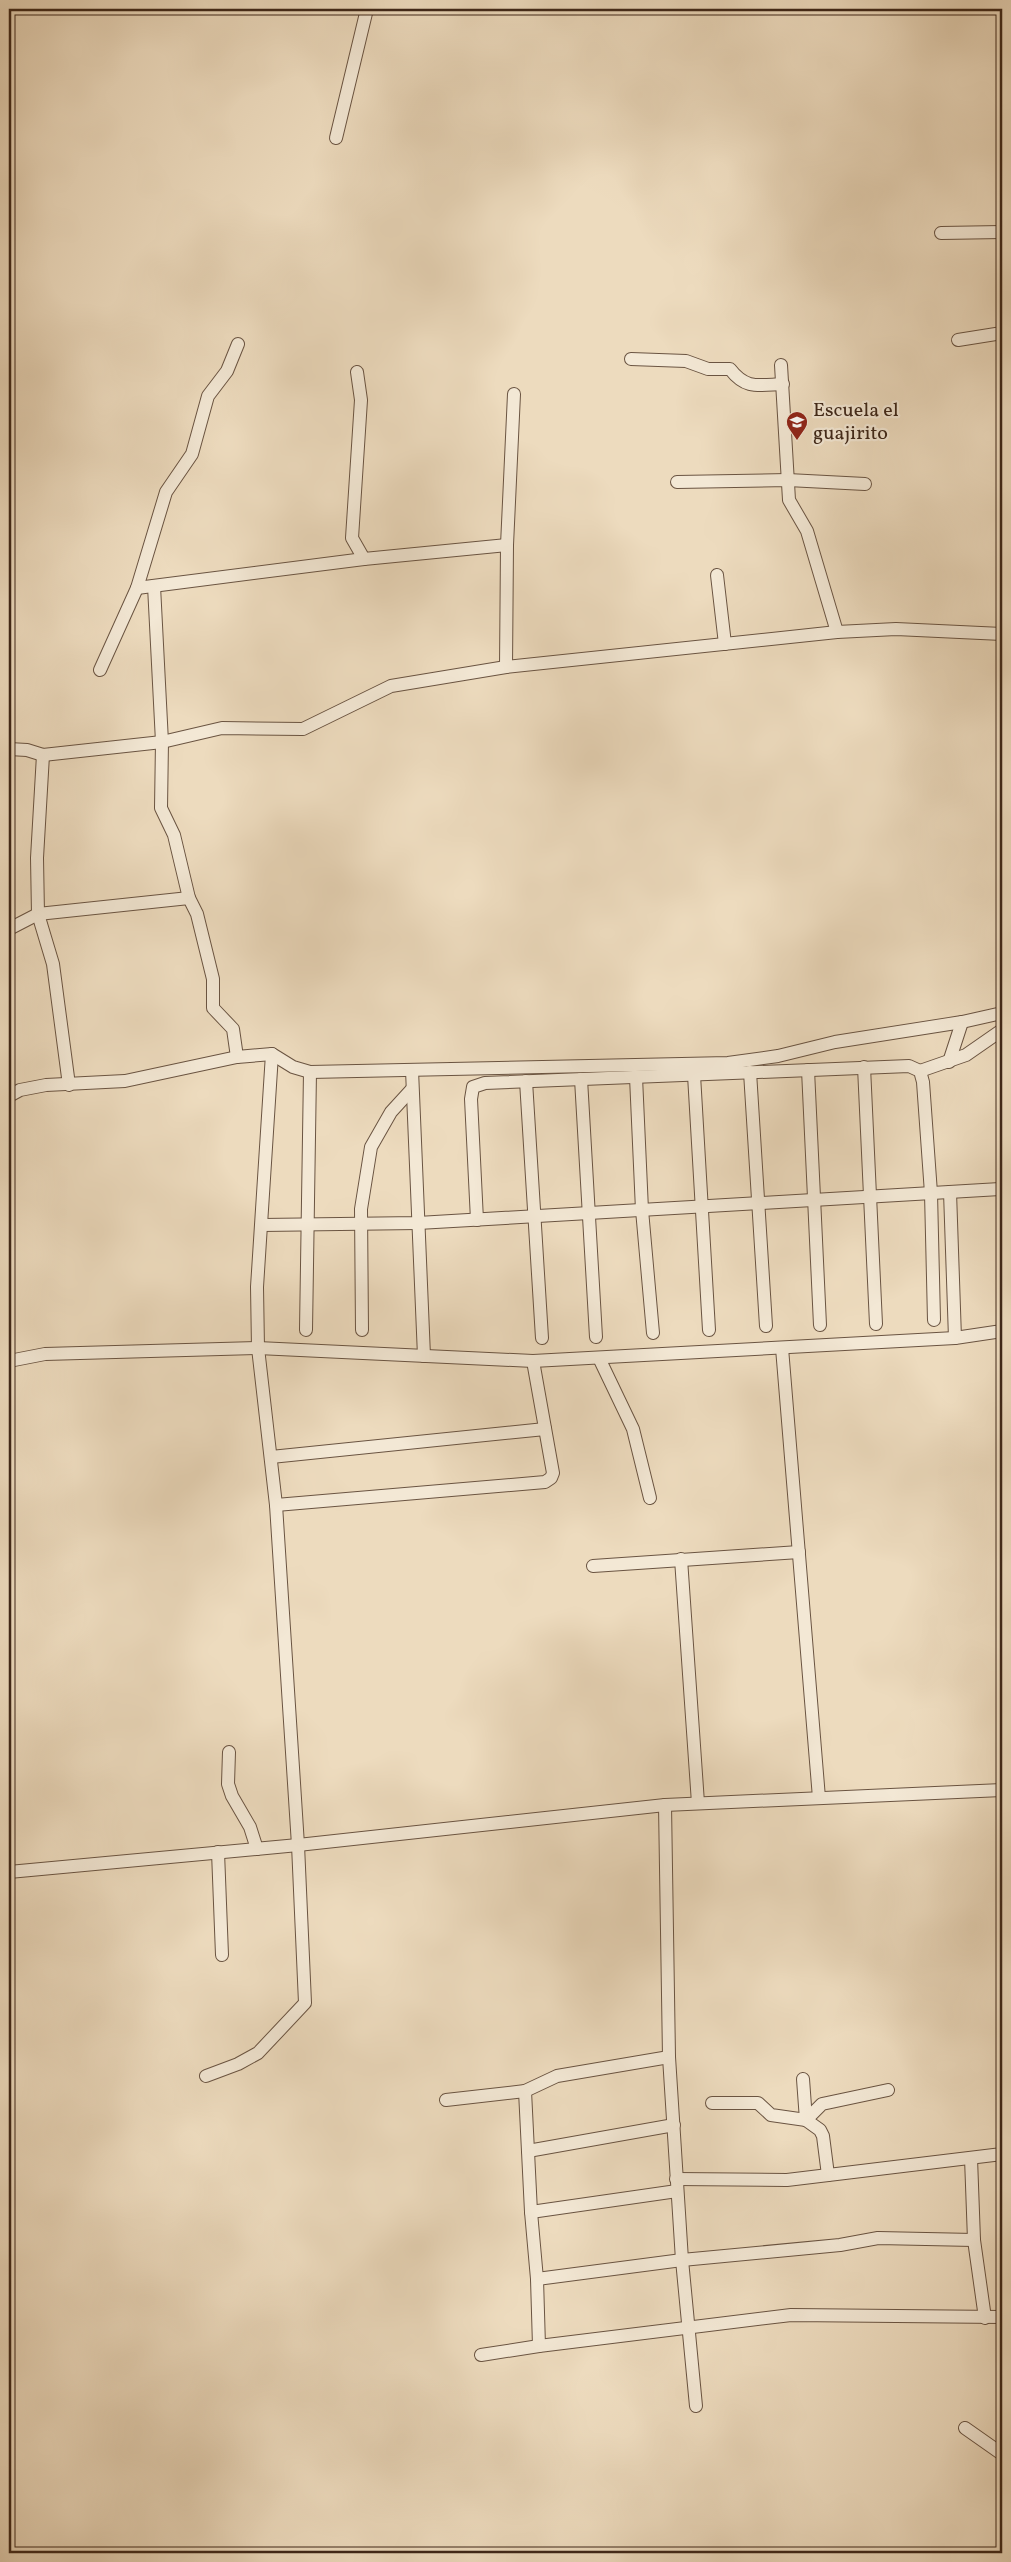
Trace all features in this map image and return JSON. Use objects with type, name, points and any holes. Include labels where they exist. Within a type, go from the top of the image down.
[{"type":"street","points":[[336,138],[367,9]]},
{"type":"street","points":[[941,233],[1002,232]]},
{"type":"street","points":[[958,340],[1002,333]]},
{"type":"street","points":[[100,670],[137,588],[166,492],[192,454],[208,396],[227,371],[238,344]]},
{"type":"street","points":[[630,359],[686,361],[708,368],[730,369],[739,380],[750,385],[783,384]]},
{"type":"street","points":[[781,365],[789,500],[808,532],[837,632]]},
{"type":"street","points":[[357,372],[362,400],[352,538],[364,559]]},
{"type":"street","points":[[506,667],[508,545],[514,394]]},
{"type":"street","points":[[677,482],[788,480],[865,484]]},
{"type":"street","points":[[137,588],[364,559],[508,545]]},
{"type":"street","points":[[716,575],[725,644]]},
{"type":"street","points":[[154,586],[162,742],[161,808],[174,835],[189,898],[197,914],[213,979],[212,1008],[233,1029],[237,1057]]},
{"type":"street","points":[[9,749],[26,750],[43,755],[162,742],[222,728],[303,729],[391,686],[506,667],[837,632],[896,629],[1002,634]]},
{"type":"street","points":[[43,755],[37,858],[38,914],[53,964],[69,1085]]},
{"type":"street","points":[[9,929],[38,914],[189,898]]},
{"type":"street","points":[[9,1096],[20,1090],[46,1084],[69,1085],[125,1081],[237,1057],[272,1054],[293,1067],[310,1072],[728,1063],[778,1056],[835,1042],[962,1022],[1002,1013]]},
{"type":"street","points":[[949,1062],[962,1022]]},
{"type":"street","points":[[477,1220],[471,1099],[473,1087],[485,1083],[864,1067],[909,1066],[920,1071],[949,1062],[981,1046],[1002,1030]]},
{"type":"street","points":[[206,2076],[238,2064],[258,2053],[305,2003],[298,1845],[276,1505],[258,1348],[257,1287],[272,1054]]},
{"type":"street","points":[[864,1067],[876,1324]]},
{"type":"street","points":[[412,1070],[424,1356]]},
{"type":"street","points":[[808,1070],[820,1325]]},
{"type":"street","points":[[920,1071],[923,1082],[931,1193],[934,1320]]},
{"type":"street","points":[[306,1330],[310,1072]]},
{"type":"street","points":[[750,1072],[766,1326]]},
{"type":"street","points":[[694,1074],[709,1330]]},
{"type":"street","points":[[636,1077],[642,1210],[652,1333]]},
{"type":"street","points":[[581,1079],[596,1337]]},
{"type":"street","points":[[526,1082],[542,1338]]},
{"type":"street","points":[[362,1330],[361,1209],[370,1147],[391,1112],[412,1089]]},
{"type":"street","points":[[262,1225],[418,1224],[1000,1189]]},
{"type":"street","points":[[950,1192],[955,1338]]},
{"type":"street","points":[[9,1362],[45,1354],[258,1348],[533,1361],[955,1338],[1002,1331]]},
{"type":"street","points":[[782,1348],[819,1798]]},
{"type":"street","points":[[598,1358],[633,1429],[650,1498]]},
{"type":"street","points":[[276,1505],[545,1482],[551,1478],[553,1472],[533,1361]]},
{"type":"street","points":[[271,1457],[545,1429]]},
{"type":"street","points":[[593,1566],[799,1552]]},
{"type":"street","points":[[681,1559],[698,1803]]},
{"type":"street","points":[[229,1752],[228,1784],[232,1796],[250,1827],[257,1849]]},
{"type":"street","points":[[9,1872],[298,1845],[665,1805],[1002,1790]]},
{"type":"street","points":[[665,1805],[669,2058],[682,2260],[696,2406]]},
{"type":"street","points":[[218,1852],[222,1955]]},
{"type":"street","points":[[446,2100],[525,2091],[557,2076],[669,2058]]},
{"type":"street","points":[[803,2079],[806,2120]]},
{"type":"street","points":[[806,2120],[822,2104],[888,2090]]},
{"type":"street","points":[[525,2091],[530,2212],[537,2279],[539,2346]]},
{"type":"street","points":[[712,2103],[752,2102],[763,2105],[771,2114],[806,2120],[820,2130],[823,2136],[828,2175]]},
{"type":"street","points":[[528,2151],[674,2125]]},
{"type":"street","points":[[530,2212],[677,2185],[787,2180],[1002,2154]]},
{"type":"street","points":[[971,2158],[974,2240],[985,2318]]},
{"type":"street","points":[[537,2279],[682,2260],[840,2245],[878,2238],[974,2240]]},
{"type":"street","points":[[480,2355],[791,2315],[1002,2317]]},
{"type":"street","points":[[965,2428],[1002,2454]]},
{"type":"place","name":"Escuela el guajirito","points":[[797,441]]}]
